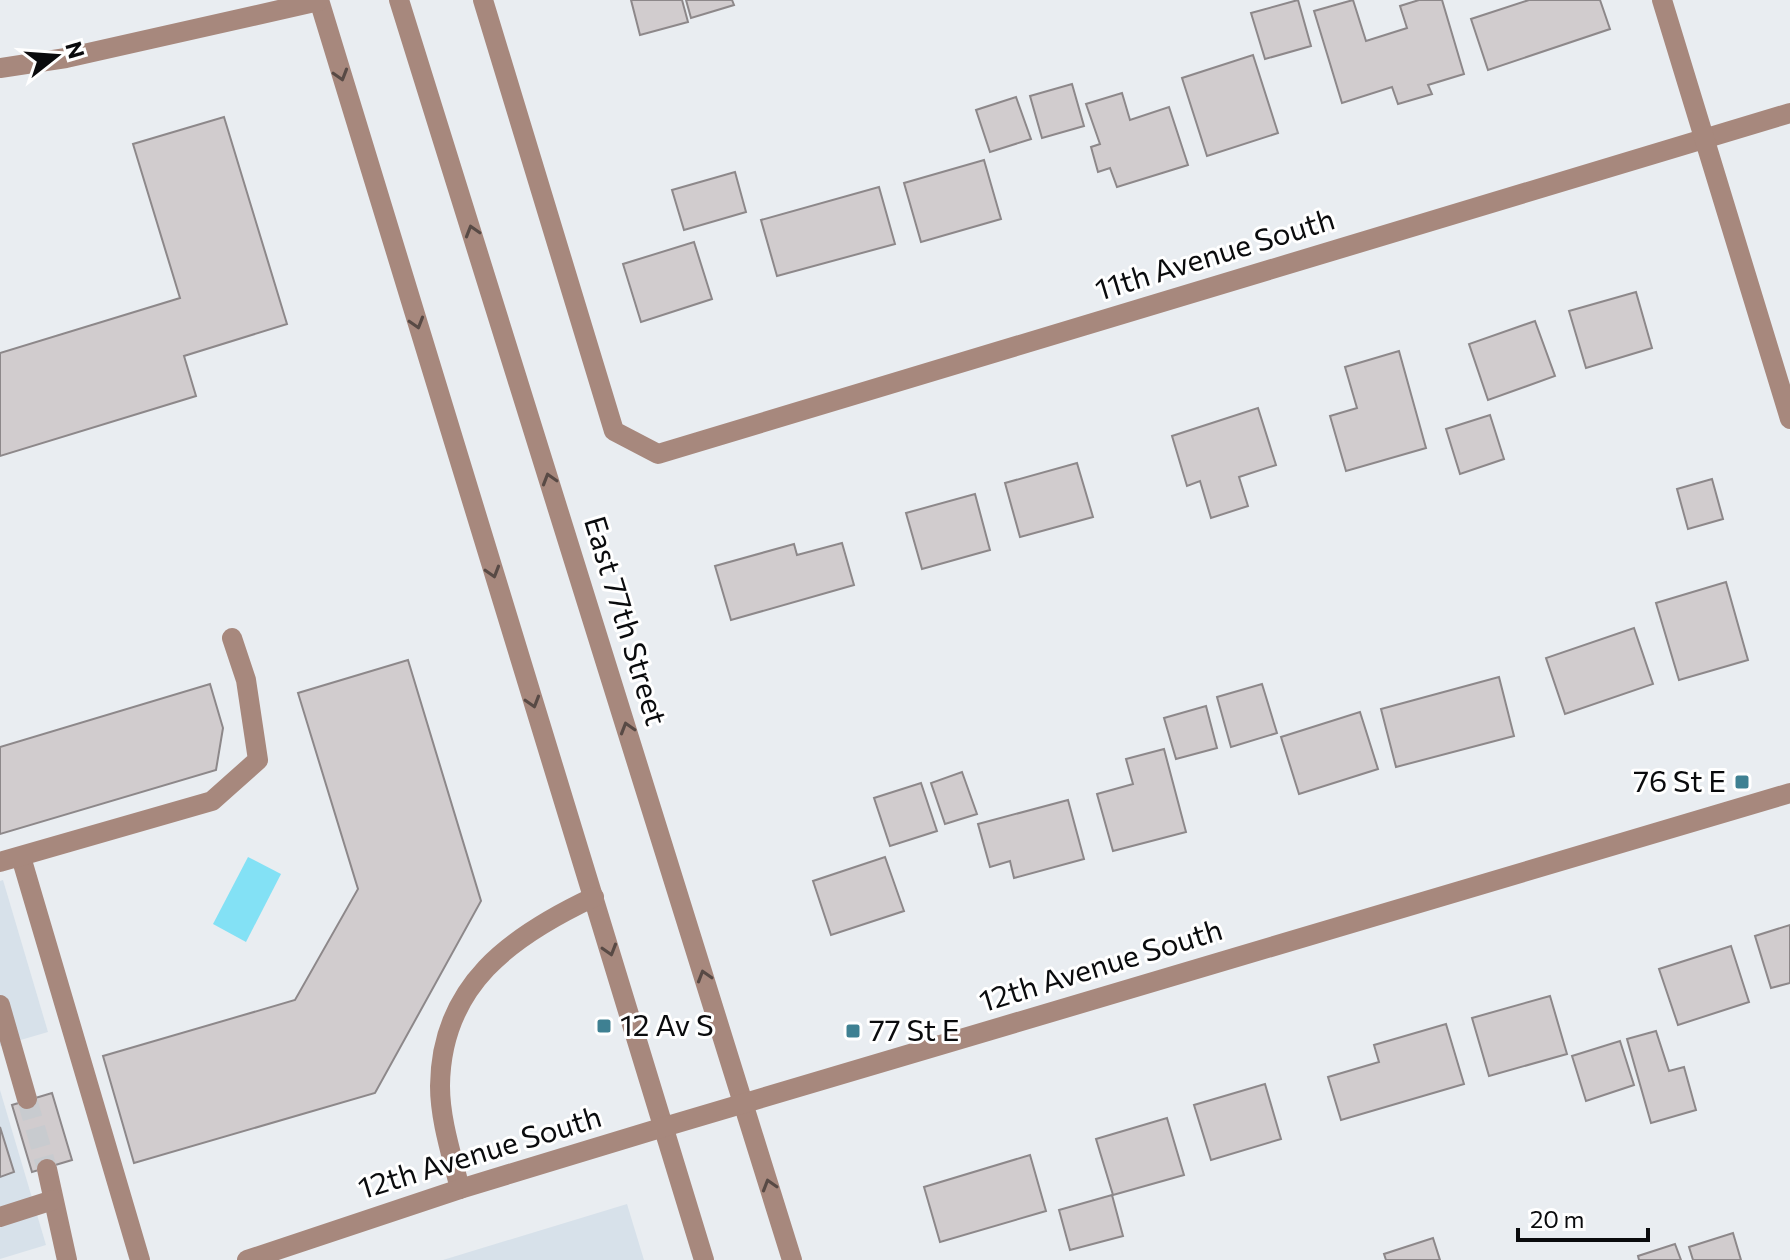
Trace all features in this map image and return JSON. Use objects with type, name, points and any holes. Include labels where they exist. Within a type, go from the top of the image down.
[{"type":"street","points":[[0,68],[66,58],[319,0],[704,1260]]},
{"type":"street","name":"East 77th Street","points":[[399,0],[792,1260]]},
{"type":"street","name":"11th Avenue South","points":[[483,0],[614,431],[658,454],[1790,113]]},
{"type":"street","points":[[1662,0],[1790,419]]},
{"type":"street","points":[[0,862],[212,801],[258,760],[246,680],[232,638]]},
{"type":"street","name":"12th Avenue South","points":[[247,1260],[460,1189],[664,1127],[1790,793]]},
{"type":"street","points":[[21,857],[140,1260]]},
{"type":"street","points":[[460,1189],[442,1112],[440,1086],[443,1051],[452,1021],[470,987],[491,961],[553,916],[594,897]]},
{"type":"street","points":[[0,1005],[6,1048],[27,1099]]},
{"type":"street","points":[[47,1169],[67,1260]]},
{"type":"street","points":[[0,1217],[53,1200]]},
{"type":"shaded area","points":[[3,880],[48,1032],[0,1046],[0,881]]},
{"type":"shaded area","points":[[0,1090],[46,1245],[0,1259]]},
{"type":"shaded area","points":[[627,1204],[644,1260],[443,1260]]},
{"type":"water","points":[[248,857],[281,874],[246,942],[213,924]]},
{"type":"building","points":[[631,0],[682,0],[688,22],[640,35]]},
{"type":"building","points":[[686,0],[732,0],[734,5],[691,18]]},
{"type":"building","points":[[1298,0],[1311,46],[1265,59],[1251,13]]},
{"type":"building","points":[[1353,0],[1366,41],[1407,28],[1400,6],[1419,0],[1442,0],[1464,74],[1428,85],[1432,94],[1398,104],[1392,87],[1342,103],[1314,11]]},
{"type":"building","points":[[1529,0],[1600,0],[1610,29],[1488,70],[1471,19]]},
{"type":"building","points":[[1253,55],[1278,133],[1207,156],[1182,78]]},
{"type":"building","points":[[1072,84],[1084,126],[1042,138],[1030,96]]},
{"type":"building","points":[[1122,93],[1130,120],[1169,107],[1188,165],[1117,187],[1110,168],[1098,172],[1091,147],[1100,144],[1086,104]]},
{"type":"building","points":[[1016,97],[1031,139],[990,152],[976,110]]},
{"type":"building","points":[[224,117],[287,324],[184,356],[196,396],[0,456],[0,353],[180,298],[133,144]]},
{"type":"building","points":[[984,160],[1001,219],[921,242],[904,183]]},
{"type":"building","points":[[735,172],[746,212],[684,230],[672,190]]},
{"type":"building","points":[[879,187],[895,244],[777,276],[761,220]]},
{"type":"building","points":[[694,242],[712,299],[641,322],[623,264]]},
{"type":"building","points":[[1636,292],[1652,348],[1586,368],[1569,311]]},
{"type":"building","points":[[1535,321],[1555,376],[1488,400],[1469,344]]},
{"type":"building","points":[[1399,351],[1426,448],[1346,471],[1330,416],[1357,408],[1345,367]]},
{"type":"building","points":[[1258,408],[1276,465],[1239,477],[1248,506],[1211,518],[1200,481],[1187,486],[1172,436]]},
{"type":"building","points":[[1490,415],[1504,459],[1460,474],[1446,429]]},
{"type":"building","points":[[1077,463],[1093,517],[1020,537],[1005,483]]},
{"type":"building","points":[[1712,479],[1723,519],[1688,529],[1677,489]]},
{"type":"building","points":[[975,494],[990,550],[922,569],[906,513]]},
{"type":"building","points":[[842,543],[854,585],[731,620],[715,566],[794,544],[797,555]]},
{"type":"building","points":[[1726,582],[1748,660],[1679,680],[1656,603]]},
{"type":"building","points":[[1634,628],[1653,684],[1565,714],[1546,658]]},
{"type":"building","points":[[408,660],[481,901],[375,1093],[134,1163],[103,1056],[295,1000],[358,889],[298,693]]},
{"type":"building","points":[[1499,677],[1514,736],[1396,767],[1381,709]]},
{"type":"building","points":[[210,684],[223,728],[216,770],[0,834],[0,747]]},
{"type":"building","points":[[1262,684],[1277,733],[1231,747],[1217,697]]},
{"type":"building","points":[[1206,706],[1217,748],[1176,759],[1164,718]]},
{"type":"building","points":[[1360,712],[1378,769],[1299,794],[1281,737]]},
{"type":"building","points":[[1164,749],[1186,832],[1113,851],[1097,794],[1133,784],[1126,759]]},
{"type":"building","points":[[962,772],[977,814],[945,824],[931,783]]},
{"type":"building","points":[[921,783],[937,831],[890,846],[874,798]]},
{"type":"building","points":[[1068,800],[1084,859],[1014,878],[1010,861],[990,867],[978,824]]},
{"type":"building","points":[[885,857],[904,911],[831,935],[813,881]]},
{"type":"building","points":[[1790,925],[1790,983],[1771,988],[1755,936]]},
{"type":"building","points":[[1731,946],[1749,1002],[1678,1025],[1659,969]]},
{"type":"building","points":[[1550,996],[1567,1054],[1489,1076],[1472,1018]]},
{"type":"building","points":[[1446,1024],[1464,1084],[1341,1120],[1328,1077],[1379,1062],[1374,1045]]},
{"type":"building","points":[[1656,1031],[1669,1071],[1684,1067],[1696,1110],[1651,1123],[1627,1039]]},
{"type":"building","points":[[1620,1041],[1634,1085],[1586,1101],[1572,1056]]},
{"type":"building","points":[[1265,1084],[1281,1139],[1211,1160],[1194,1105]]},
{"type":"building","points":[[52,1093],[72,1160],[32,1172],[12,1105]]},
{"type":"building","points":[[1167,1118],[1184,1175],[1113,1195],[1096,1139]]},
{"type":"building","points":[[0,1127],[14,1172],[0,1177]]},
{"type":"building","points":[[1030,1155],[1046,1211],[940,1242],[924,1187]]},
{"type":"building","points":[[1112,1195],[1123,1236],[1070,1250],[1059,1210]]},
{"type":"building","points":[[1733,1233],[1741,1260],[1693,1260],[1689,1247]]},
{"type":"building","points":[[1433,1238],[1440,1260],[1386,1260],[1384,1254]]},
{"type":"building","points":[[1675,1244],[1681,1260],[1639,1260],[1638,1256]]},
{"type":"tunnel","points":[[27,1099],[47,1169]]},
{"type":"place","name":"76 St E","points":[[1742,782]]},
{"type":"place","name":"12 Av S","points":[[604,1026]]},
{"type":"place","name":"77 St E","points":[[853,1031]]}]
